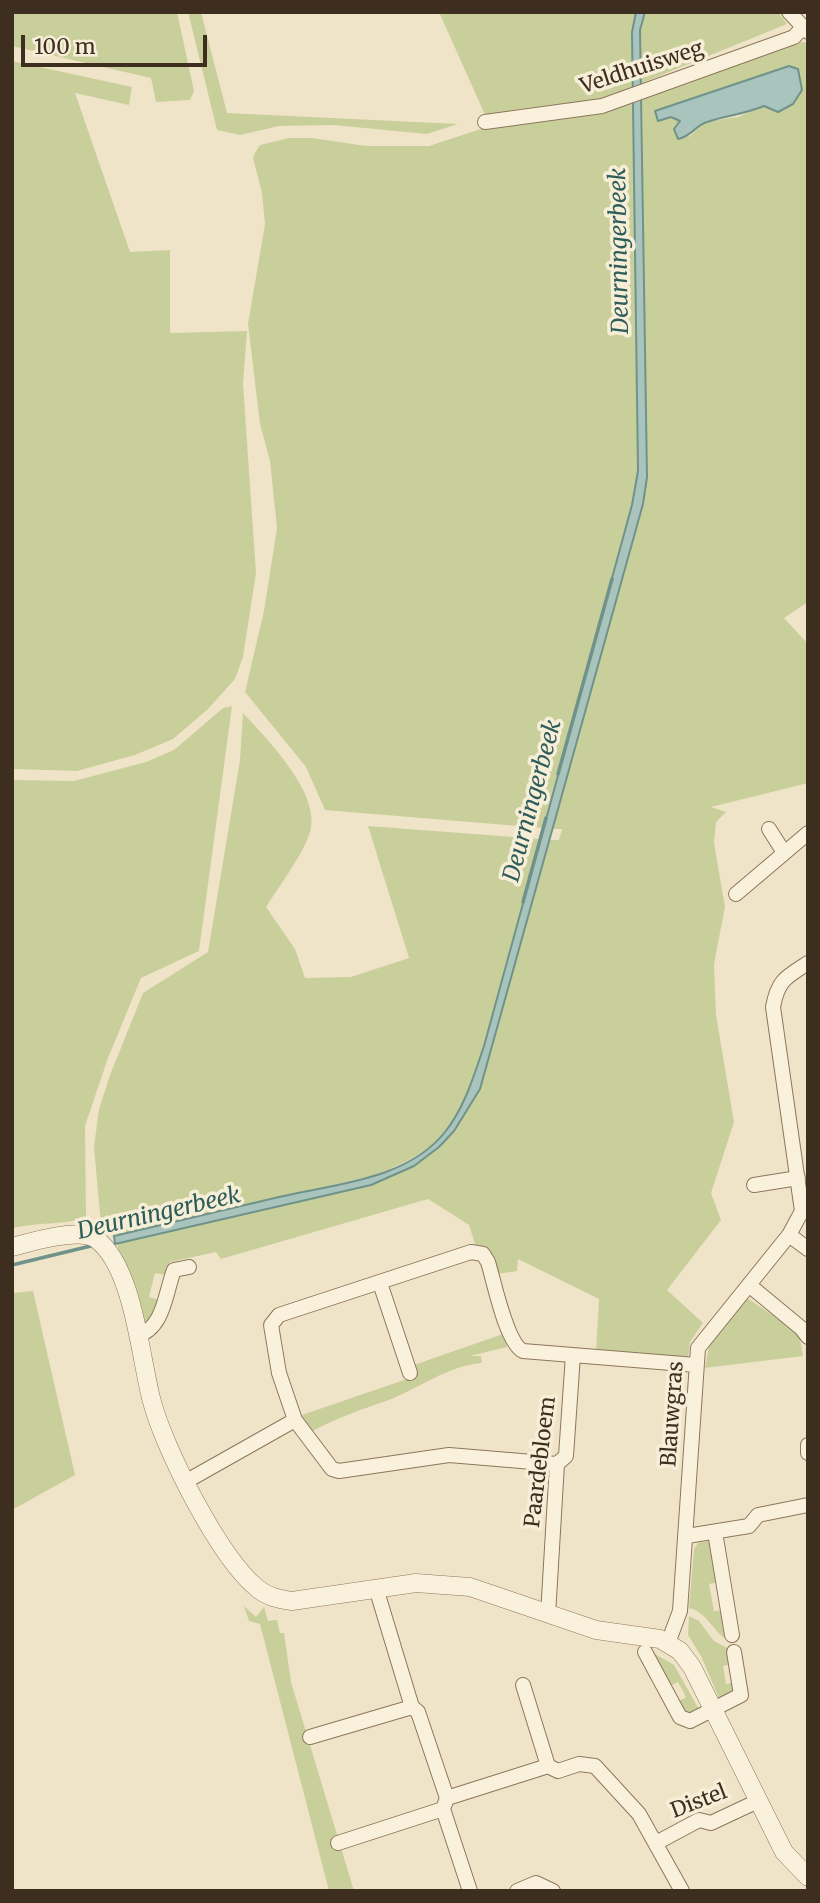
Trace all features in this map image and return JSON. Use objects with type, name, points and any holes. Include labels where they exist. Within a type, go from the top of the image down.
[{"type":"street","points":[[789,12],[806,29]]},
{"type":"street","name":"Veldhuisweg","points":[[485,122],[587,110],[626,99],[794,37],[806,29]]},
{"type":"street","points":[[769,828],[783,851]]},
{"type":"street","points":[[736,894],[778,860],[783,851],[808,833]]},
{"type":"street","name":"Blauwgras","points":[[668,1643],[680,1611],[687,1536],[696,1365],[702,1339],[789,1235],[802,1211],[773,1007],[776,989],[785,978],[808,963]]},
{"type":"street","points":[[754,1185],[798,1178]]},
{"type":"street","points":[[12,1247],[73,1234],[93,1237],[101,1244],[125,1285],[159,1427],[185,1482],[236,1564],[257,1588],[268,1595],[292,1601],[416,1583],[470,1587],[596,1630],[654,1637],[668,1643],[687,1658],[791,1862],[808,1877]]},
{"type":"street","points":[[789,1235],[808,1249]]},
{"type":"street","points":[[557,1464],[449,1455],[339,1471],[332,1469],[295,1420],[279,1373],[271,1325],[279,1315],[471,1252],[483,1254],[517,1348],[523,1351],[696,1365]]},
{"type":"street","points":[[136,1336],[146,1333],[158,1321],[174,1270],[189,1267]]},
{"type":"street","points":[[380,1283],[410,1373]]},
{"type":"street","points":[[749,1285],[802,1328],[808,1337]]},
{"type":"street","name":"Paardebloem","points":[[548,1615],[557,1464],[566,1456],[573,1355]]},
{"type":"street","points":[[185,1482],[295,1420]]},
{"type":"street","points":[[808,1445],[808,1452]]},
{"type":"street","points":[[687,1536],[749,1526],[758,1515],[808,1507]]},
{"type":"street","points":[[715,1532],[732,1635]]},
{"type":"street","points":[[376,1588],[412,1707],[418,1712],[470,1891]]},
{"type":"street","points":[[645,1652],[680,1717],[690,1721],[741,1695],[734,1652]]},
{"type":"street","points":[[523,1685],[548,1766],[558,1771],[579,1764],[595,1766],[639,1814],[682,1891]]},
{"type":"street","points":[[310,1737],[412,1707]]},
{"type":"street","points":[[338,1843],[548,1766]]},
{"type":"street","name":"Distel","points":[[656,1843],[699,1821],[711,1823],[758,1801]]},
{"type":"street","points":[[517,1891],[536,1884],[552,1891]]},
{"type":"green space","points":[[12,12],[177,12],[194,91],[190,100],[156,102],[151,78],[12,46]]},
{"type":"green space","points":[[188,12],[201,12],[227,113],[458,124],[427,134],[333,125],[279,126],[240,135],[217,130]]},
{"type":"green space","points":[[439,12],[636,12],[632,32],[633,87],[596,100],[519,109],[486,117]]},
{"type":"green space","points":[[645,12],[778,12],[787,24],[642,83],[640,30]]},
{"type":"green space","points":[[797,41],[808,43],[808,602],[784,618],[808,644],[808,783],[711,807],[726,812],[716,822],[714,843],[725,907],[714,964],[716,1015],[734,1122],[711,1193],[721,1220],[667,1290],[703,1323],[690,1342],[688,1358],[596,1352],[599,1299],[518,1259],[517,1271],[497,1274],[490,1252],[475,1244],[469,1225],[428,1199],[221,1259],[216,1252],[170,1262],[165,1275],[155,1273],[149,1297],[159,1300],[151,1322],[143,1325],[117,1244],[371,1185],[414,1166],[439,1147],[469,1108],[549,840],[559,840],[562,829],[552,829],[643,504],[647,477],[642,99]],"holes":[[[798,69],[802,90],[738,117],[705,122],[689,137],[681,122],[671,117]]]},
{"type":"green space","points":[[12,61],[132,87],[129,105],[75,93],[130,252],[170,250],[170,333],[247,331],[243,384],[256,573],[243,657],[235,679],[207,710],[173,739],[135,755],[77,771],[12,769]]},
{"type":"green space","points":[[633,102],[638,471],[632,505],[543,828],[325,810],[306,767],[245,692],[264,611],[277,528],[270,461],[260,424],[248,324],[265,224],[262,193],[253,158],[256,151],[260,145],[289,138],[312,138],[366,146],[429,146],[484,128],[578,117]]},
{"type":"green space","points":[[232,706],[199,951],[141,978],[108,1058],[85,1126],[86,1218],[12,1228],[12,780],[74,781],[146,762],[174,750],[223,708]]},
{"type":"green space","points":[[243,713],[290,768],[308,801],[312,817],[310,832],[297,860],[266,907],[295,949],[305,978],[351,977],[409,958],[368,826],[540,839],[473,1084],[455,1118],[437,1140],[412,1158],[375,1175],[113,1237],[101,1225],[94,1147],[99,1109],[143,993],[208,952],[240,760]]},
{"type":"green space","points":[[33,1291],[75,1475],[12,1510],[12,1293]]},
{"type":"green space","points":[[747,1298],[799,1333],[803,1356],[705,1368],[709,1346]]},
{"type":"green space","points":[[503,1334],[507,1347],[470,1356],[481,1356],[482,1363],[445,1373],[398,1396],[339,1418],[311,1432],[296,1417],[407,1379],[411,1366]]},
{"type":"green space","points":[[713,1540],[720,1582],[709,1584],[714,1611],[725,1610],[730,1641],[701,1614],[689,1608],[694,1549],[698,1543]]},
{"type":"green space","points":[[244,1606],[256,1617],[264,1607],[268,1621],[277,1620],[280,1633],[284,1633],[291,1682],[354,1891],[329,1891],[260,1624],[249,1621]]},
{"type":"green space","points":[[689,1616],[699,1621],[714,1641],[731,1650],[734,1663],[723,1666],[726,1684],[737,1682],[738,1689],[721,1703],[701,1656],[688,1635]]},
{"type":"green space","points":[[648,1650],[674,1665],[700,1711],[691,1716],[682,1713],[676,1703],[686,1697],[678,1682],[668,1687]]},
{"type":"water","points":[[636,12],[645,12],[640,30],[647,477],[643,504],[480,1089],[454,1131],[439,1147],[414,1166],[371,1185],[115,1244],[114,1236],[368,1178],[411,1161],[445,1132],[468,1090],[484,1046],[632,505],[638,471],[632,32]]},
{"type":"water","points":[[789,66],[798,69],[802,90],[793,104],[778,112],[764,106],[703,123],[678,139],[674,129],[680,121],[671,117],[658,121],[655,111]]},
{"type":"waterway","name":"Deurningerbeek","points":[[558,774],[612,579]]},
{"type":"waterway","name":"Deurningerbeek","points":[[523,902],[546,818]]},
{"type":"waterway","name":"Deurningerbeek","points":[[12,1265],[95,1245]]}]
